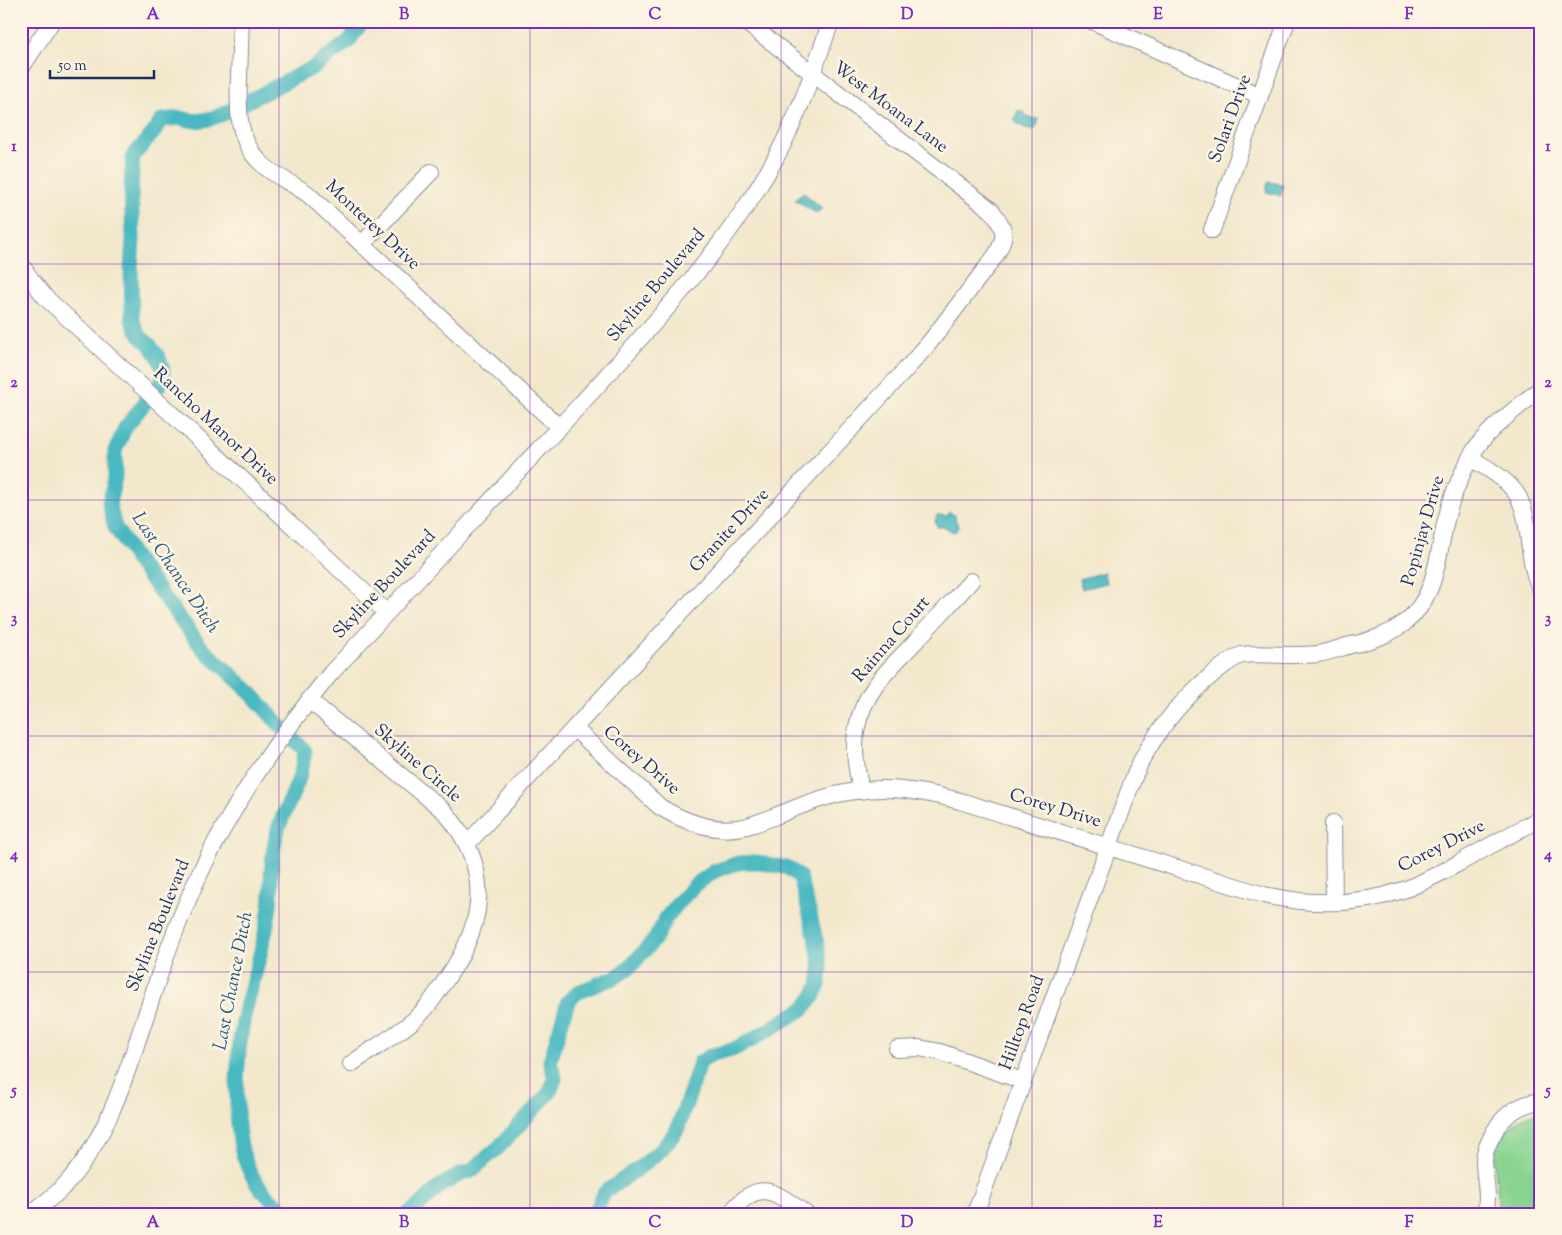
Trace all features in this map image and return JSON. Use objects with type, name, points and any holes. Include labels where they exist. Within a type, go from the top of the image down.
[{"type":"street","points":[[21,68],[52,21]]},
{"type":"street","name":"Monterey Drive","points":[[241,21],[239,116],[242,132],[248,147],[272,173],[300,188],[559,427]]},
{"type":"street","name":"West Moana Lane","points":[[744,21],[991,210],[1000,221],[1004,232]]},
{"type":"street","name":"Skyline Boulevard","points":[[30,1214],[64,1186],[86,1158],[107,1124],[121,1092],[177,926],[210,854],[233,810],[251,782],[309,700],[332,673],[658,320],[688,285],[732,227],[776,158],[798,112],[831,21]]},
{"type":"street","points":[[1092,21],[1260,96]]},
{"type":"street","name":"Solari Drive","points":[[1212,230],[1287,21]]},
{"type":"street","points":[[362,244],[431,172]]},
{"type":"street","name":"Granite Drive","points":[[467,844],[917,357],[996,255],[1001,246],[1004,232]]},
{"type":"street","name":"Rancho Manor Drive","points":[[21,264],[46,298],[387,613]]},
{"type":"street","name":"Popinjay Drive","points":[[1243,655],[1310,655],[1370,641],[1394,631],[1405,623],[1424,601],[1436,574],[1452,498],[1470,458],[1491,431],[1541,388]]},
{"type":"street","points":[[1470,458],[1493,472],[1515,492],[1525,514],[1531,562],[1541,590]]},
{"type":"street","name":"Rainna Court","points":[[862,791],[857,770],[855,740],[860,713],[866,698],[881,678],[971,581]]},
{"type":"street","name":"Hilltop Road","points":[[975,1214],[1135,774],[1153,739],[1173,713],[1218,670],[1243,655]]},
{"type":"street","name":"Skyline Circle","points":[[309,700],[433,801],[454,822],[474,860],[476,873],[478,901],[473,929],[460,959],[425,1010],[402,1029],[352,1064]]},
{"type":"street","name":"Corey Drive","points":[[575,729],[660,807],[673,815],[699,825],[728,829],[744,827],[809,803],[844,793],[900,789],[960,801],[1264,895],[1305,902],[1355,901],[1377,898],[1402,891],[1419,884],[1541,818]]},
{"type":"street","points":[[1333,823],[1334,902]]},
{"type":"street","points":[[897,1049],[919,1048],[940,1052],[1023,1081]]},
{"type":"street","points":[[1485,1214],[1487,1195],[1484,1158],[1488,1143],[1496,1127],[1506,1115],[1518,1107],[1541,1101]]},
{"type":"street","points":[[730,1214],[747,1195],[764,1191],[782,1196],[806,1214]]},
{"type":"green space","points":[[1541,1112],[1541,1202],[1508,1214],[1496,1214],[1498,1200],[1495,1159],[1499,1142],[1510,1127],[1524,1117]]},
{"type":"water","points":[[1018,110],[1024,112],[1027,117],[1039,119],[1037,127],[1033,131],[1022,127],[1014,120]]},
{"type":"water","points":[[1268,182],[1283,184],[1281,196],[1266,192]]},
{"type":"water","points":[[803,192],[822,208],[817,214],[795,200]]},
{"type":"water","points":[[949,512],[955,515],[959,527],[955,532],[945,527],[937,527],[935,521],[937,515],[947,516]]},
{"type":"water","points":[[1104,572],[1106,583],[1082,589],[1079,579]]},
{"type":"waterway","name":"Last Chance Ditch","points":[[292,1214],[274,1202],[261,1189],[251,1174],[244,1158],[238,1122],[237,1083],[244,1017],[263,944],[270,908],[271,868],[275,844],[279,826],[298,781],[305,751],[247,689],[202,648],[139,564],[115,527],[109,503],[115,478],[115,451],[125,428],[162,381],[163,369],[159,358],[150,345],[140,336],[132,320],[131,268],[133,239],[131,188],[133,156],[162,120],[179,118],[196,121],[210,119],[223,114],[314,67],[349,41],[363,21]]},
{"type":"waterway","name":"Last Chance Ditch","points":[[408,1214],[440,1186],[461,1174],[471,1171],[499,1147],[550,1092],[555,1079],[550,1061],[568,1001],[578,992],[616,977],[630,967],[655,939],[666,918],[695,885],[715,871],[738,863],[756,862],[788,868],[800,877],[818,948],[821,970],[819,985],[814,996],[803,1009],[750,1041],[732,1050],[712,1055],[700,1062],[677,1130],[662,1149],[605,1192],[594,1214]]}]
